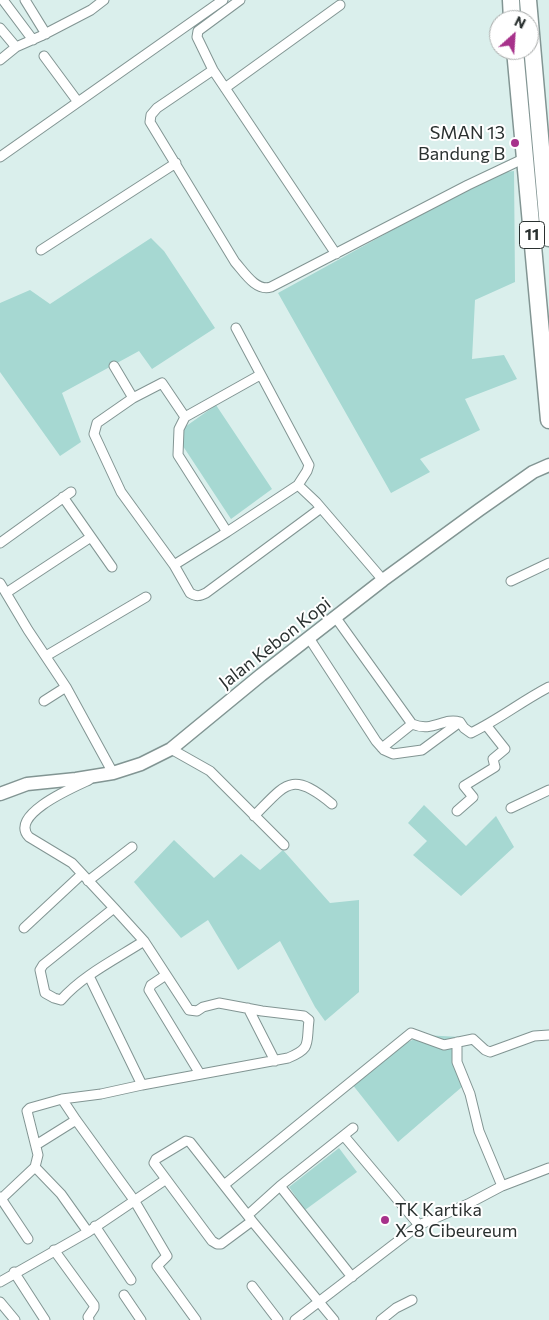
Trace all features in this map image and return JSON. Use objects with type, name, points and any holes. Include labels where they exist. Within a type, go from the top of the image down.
[{"type":"highway","points":[[515,10],[528,5]]},
{"type":"highway","name":"11","points":[[516,60],[549,420]]},
{"type":"highway","name":"11","points":[[532,60],[549,238]]},
{"type":"main road","name":"Jalan Kebon Kopi","points":[[0,794],[27,784],[76,779],[107,773],[140,764],[171,749],[383,580],[532,472],[549,465]]},
{"type":"street","points":[[3,0],[33,40]]},
{"type":"street","points":[[25,0],[46,34]]},
{"type":"street","points":[[0,156],[223,0]]},
{"type":"street","points":[[240,0],[198,31],[197,37],[213,70],[336,254]]},
{"type":"street","points":[[0,60],[16,47],[46,34],[97,2]]},
{"type":"street","points":[[225,88],[340,5]]},
{"type":"street","points":[[0,28],[16,47]]},
{"type":"street","points":[[44,56],[78,102]]},
{"type":"street","points":[[213,70],[157,108],[149,119],[236,262],[257,286],[266,289],[475,181],[525,158]]},
{"type":"street","points":[[41,250],[176,163]]},
{"type":"street","points":[[174,565],[298,484],[307,470],[308,465],[236,328]]},
{"type":"street","points":[[114,366],[133,398]]},
{"type":"street","points":[[227,532],[178,455],[178,429],[185,417],[260,375]]},
{"type":"street","points":[[185,417],[162,382],[133,398],[97,423],[94,434],[121,492],[174,565],[190,594],[200,596],[206,593],[321,508]]},
{"type":"street","points":[[298,484],[383,580]]},
{"type":"street","points":[[0,543],[67,494],[91,537],[112,567]]},
{"type":"street","points":[[6,593],[91,537]]},
{"type":"street","points":[[511,581],[549,563]]},
{"type":"street","points":[[0,583],[66,687],[92,732],[107,773],[52,798],[30,815],[24,825],[25,832],[29,837],[72,863],[114,908],[144,941],[189,1010],[193,1011],[219,1003],[304,1016],[309,1020],[306,1047],[303,1052],[288,1058],[100,1094],[62,1099],[28,1109],[38,1155],[35,1167],[0,1198],[28,1239]]},
{"type":"street","points":[[46,656],[146,597]]},
{"type":"street","points":[[336,618],[412,724],[420,728],[436,727],[454,720],[460,722],[471,733],[549,687]]},
{"type":"street","points":[[309,638],[379,744],[393,754],[422,750],[460,722]]},
{"type":"street","points":[[44,702],[66,687]]},
{"type":"street","points":[[379,744],[412,724]]},
{"type":"street","points":[[457,811],[473,797],[464,786],[495,767],[493,759],[505,749],[486,725]]},
{"type":"street","points":[[171,749],[210,771],[284,845]]},
{"type":"street","points":[[254,816],[288,784],[295,784],[317,791],[332,804]]},
{"type":"street","points":[[511,808],[549,790]]},
{"type":"street","points":[[24,928],[85,877],[132,847]]},
{"type":"street","points":[[114,908],[46,962],[40,970],[45,993],[59,1000],[69,989],[144,941]]},
{"type":"street","points":[[166,975],[151,985],[149,990],[200,1074]]},
{"type":"street","points":[[89,976],[142,1085]]},
{"type":"street","points":[[248,1008],[275,1061]]},
{"type":"street","points":[[224,1184],[329,1101],[409,1034],[414,1033],[440,1044],[448,1045],[473,1039],[485,1050],[492,1052],[534,1036],[549,1035]]},
{"type":"street","points":[[457,1042],[457,1062],[470,1094],[479,1131],[502,1186]]},
{"type":"street","points":[[62,1099],[134,1200],[167,1256],[157,1266],[196,1320]]},
{"type":"street","points":[[36,1145],[76,1120]]},
{"type":"street","points":[[334,1320],[320,1301],[251,1217],[224,1184],[188,1141],[156,1159],[154,1163],[212,1241],[221,1244],[251,1217],[280,1186],[353,1128]]},
{"type":"street","points":[[344,1136],[418,1224]]},
{"type":"street","points":[[35,1167],[91,1229],[131,1280]]},
{"type":"street","points":[[295,1320],[418,1224],[468,1204],[502,1186],[549,1168]]},
{"type":"street","points":[[0,1282],[14,1272],[91,1229],[165,1180]]},
{"type":"street","points":[[280,1186],[352,1277]]},
{"type":"street","points":[[54,1250],[94,1305],[92,1312],[88,1315],[89,1320]]},
{"type":"street","points":[[14,1272],[45,1320]]},
{"type":"street","points":[[252,1286],[278,1320]]},
{"type":"street","points":[[124,1295],[141,1320]]},
{"type":"street","points":[[381,1320],[396,1308],[412,1300]]},
{"type":"street","points":[[0,1302],[15,1320]]},
{"type":"shaded area","points":[[514,171],[515,282],[475,300],[472,359],[504,355],[517,379],[465,399],[480,430],[420,459],[430,472],[391,493],[278,293],[496,173]]},
{"type":"shaded area","points":[[151,238],[164,251],[215,328],[152,369],[139,351],[62,393],[81,442],[60,456],[0,372],[0,303],[30,290],[50,304]]},
{"type":"shaded area","points":[[216,405],[272,489],[231,519],[175,434]]},
{"type":"shaded area","points":[[424,805],[466,846],[496,816],[514,847],[461,896],[413,855],[427,841],[408,823]]},
{"type":"shaded area","points":[[174,840],[214,878],[241,854],[260,870],[283,850],[330,903],[359,900],[359,992],[325,1021],[315,1007],[280,941],[238,970],[208,920],[181,938],[134,882]]},
{"type":"shaded area","points":[[423,1035],[460,1037],[457,1062],[470,1080],[398,1142],[352,1084],[404,1044]]},
{"type":"shaded area","points":[[339,1148],[357,1172],[305,1210],[289,1187]]},
{"type":"place","name":"SMAN 13 Bandung B","points":[[515,143]]},
{"type":"place","name":"TK Kartika X-8 Cibeureum","points":[[385,1220]]}]
